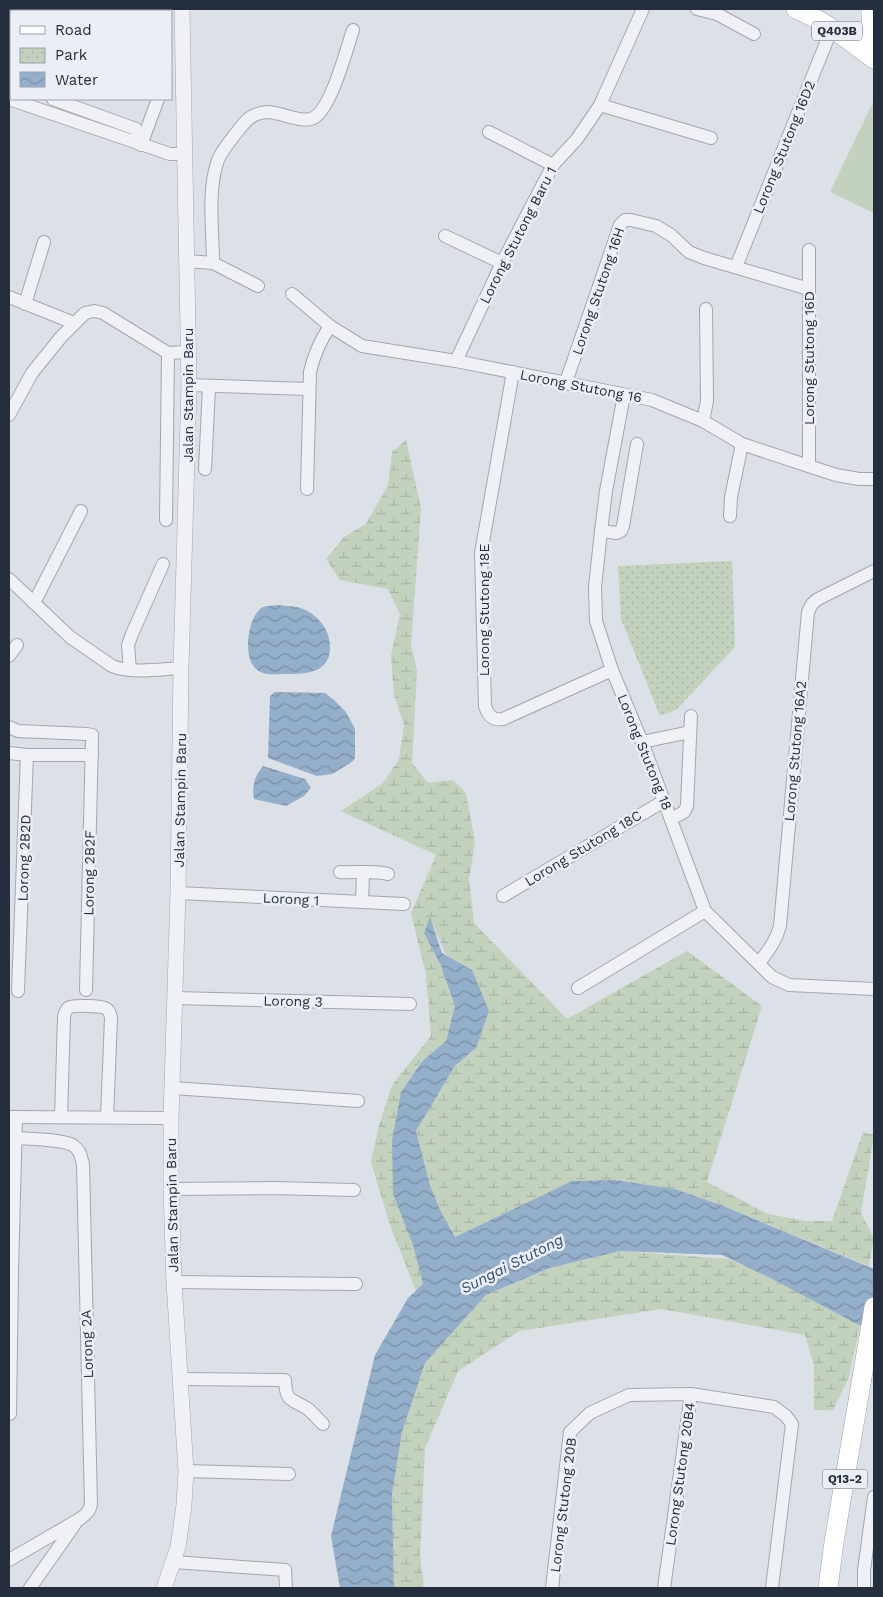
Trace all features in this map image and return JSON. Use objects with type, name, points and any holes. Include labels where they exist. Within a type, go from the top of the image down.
[{"type":"main road","name":"Q403B","points":[[796,9],[811,15],[832,28],[874,59]]},
{"type":"main road","points":[[871,9],[871,39],[874,53]]},
{"type":"main road","name":"Q13-2","points":[[828,1588],[874,1307]]},
{"type":"street","name":"Jalan Stampin Baru","points":[[164,1588],[178,1547],[184,1505],[186,1471],[174,1282],[171,1189],[181,668],[189,385],[182,9]]},
{"type":"street","name":"Lorong Stutong Baru 1","points":[[456,361],[502,263],[553,165],[577,139],[600,106],[643,9]]},
{"type":"street","points":[[697,9],[717,14],[754,34]]},
{"type":"street","name":"Lorong Stutong 16D2","points":[[736,267],[832,28]]},
{"type":"street","points":[[213,263],[212,199],[215,172],[224,149],[247,118],[253,114],[277,112],[304,120],[314,118],[327,103],[353,30]]},
{"type":"street","points":[[12,100],[170,154],[184,154]]},
{"type":"street","points":[[56,100],[135,129],[138,132],[138,143]]},
{"type":"street","points":[[138,143],[158,100]]},
{"type":"street","points":[[600,106],[711,138]]},
{"type":"street","points":[[489,132],[553,165]]},
{"type":"street","name":"Lorong Stutong 16H","points":[[566,382],[620,226],[625,220],[656,226],[671,234],[689,252],[704,258],[809,289]]},
{"type":"street","points":[[445,236],[502,263]]},
{"type":"street","points":[[25,304],[44,242]]},
{"type":"street","name":"Lorong Stutong 16D","points":[[809,250],[809,466]]},
{"type":"street","points":[[188,261],[213,263],[258,286]]},
{"type":"street","name":"Lorong Stutong 16","points":[[292,294],[330,326],[362,346],[456,361],[652,400],[703,421],[742,444],[836,475],[874,479]]},
{"type":"street","points":[[9,297],[74,323]]},
{"type":"street","points":[[703,421],[707,402],[706,309]]},
{"type":"street","points":[[9,415],[32,373],[61,336],[85,313],[103,313],[168,353],[188,352]]},
{"type":"street","points":[[307,489],[310,372],[319,342],[330,326]]},
{"type":"street","points":[[166,520],[168,353]]},
{"type":"street","name":"Lorong Stutong 18E","points":[[513,372],[481,553],[485,706],[490,717],[495,720],[502,719],[612,670]]},
{"type":"street","points":[[189,385],[309,389]]},
{"type":"street","points":[[205,468],[209,387]]},
{"type":"street","name":"Lorong Stutong 18","points":[[624,395],[600,531],[595,588],[596,621],[612,670],[642,742],[704,911],[772,977],[789,985],[874,989]]},
{"type":"street","points":[[600,531],[617,533],[621,531],[637,444]]},
{"type":"street","points":[[730,516],[731,497],[742,444]]},
{"type":"street","points":[[613,457],[634,459]]},
{"type":"street","points":[[34,603],[81,511]]},
{"type":"street","points":[[130,670],[128,645],[163,564]]},
{"type":"street","name":"Lorong Stutong 16A2","points":[[759,963],[774,942],[780,926],[808,612],[812,604],[818,599],[874,571]]},
{"type":"street","points":[[9,579],[70,637],[112,666],[118,669],[130,670],[181,668]]},
{"type":"street","points":[[9,656],[17,645]]},
{"type":"street","points":[[671,819],[684,812],[687,806],[691,716]]},
{"type":"street","name":"Lorong 2B2F","points":[[9,727],[18,731],[90,734],[92,738],[86,990]]},
{"type":"street","points":[[642,742],[690,732]]},
{"type":"street","points":[[9,753],[27,755],[92,755]]},
{"type":"street","name":"Lorong 2B2D","points":[[18,991],[27,755]]},
{"type":"street","name":"Lorong Stutong 18C","points":[[503,896],[664,801]]},
{"type":"street","points":[[340,872],[388,874]]},
{"type":"street","points":[[362,902],[363,873]]},
{"type":"street","name":"Lorong 1","points":[[178,893],[404,904]]},
{"type":"street","points":[[578,988],[704,911]]},
{"type":"street","name":"Lorong 3","points":[[176,998],[410,1004]]},
{"type":"street","points":[[62,1117],[64,1017],[66,1010],[70,1006],[86,1006],[104,1007],[109,1011],[107,1117]]},
{"type":"street","points":[[173,1088],[358,1101]]},
{"type":"street","points":[[10,1414],[14,1138],[12,1117],[171,1118]]},
{"type":"street","name":"Lorong 2A","points":[[9,1560],[87,1514],[91,1504],[83,1164],[80,1153],[74,1146],[66,1142],[14,1138]]},
{"type":"street","points":[[171,1189],[273,1188],[354,1190]]},
{"type":"street","points":[[174,1282],[356,1284]]},
{"type":"street","points":[[180,1379],[285,1380],[286,1392],[292,1401],[308,1409],[322,1424]]},
{"type":"street","name":"Lorong Stutong 20B","points":[[552,1588],[570,1432],[590,1413],[629,1395],[691,1394]]},
{"type":"street","name":"Lorong Stutong 20B4","points":[[664,1588],[691,1394],[774,1407],[786,1416],[792,1424],[772,1588]]},
{"type":"street","points":[[186,1471],[289,1474]]},
{"type":"street","points":[[864,1588],[864,1570],[874,1497]]},
{"type":"street","points":[[30,1588],[78,1520]]},
{"type":"street","points":[[174,1562],[285,1570],[286,1588]]},
{"type":"green space","points":[[874,100],[874,213],[830,192]]},
{"type":"green space","points":[[406,440],[421,508],[411,645],[417,670],[412,763],[428,783],[453,780],[466,793],[475,842],[469,879],[474,923],[567,1019],[687,951],[762,1006],[707,1182],[768,1214],[806,1221],[832,1221],[863,1132],[874,1135],[861,1213],[874,1238],[869,1266],[721,1205],[675,1189],[615,1180],[572,1181],[455,1237],[440,1210],[430,1185],[416,1131],[455,1066],[476,1048],[472,970],[446,955],[430,918],[424,933],[441,966],[455,1006],[446,1041],[421,1061],[401,1092],[413,1245],[423,1284],[416,1291],[391,1228],[371,1162],[378,1129],[392,1085],[431,1036],[426,975],[411,913],[436,855],[341,811],[383,783],[399,759],[404,725],[394,695],[391,656],[400,614],[388,589],[340,580],[326,559],[344,537],[366,524],[388,485],[392,452]]},
{"type":"green space","points":[[732,561],[735,647],[676,710],[660,716],[621,619],[618,566]]},
{"type":"green space","points":[[620,1251],[729,1259],[860,1325],[849,1377],[833,1410],[814,1410],[814,1365],[805,1335],[662,1309],[519,1331],[458,1371],[425,1448],[420,1555],[424,1588],[394,1588],[392,1494],[402,1432],[425,1363],[486,1295],[551,1268]]},
{"type":"water","points":[[278,605],[304,609],[321,622],[330,642],[328,658],[325,664],[305,673],[269,674],[262,673],[252,664],[249,657],[248,639],[252,622],[260,609],[266,606]]},
{"type":"water","points":[[275,692],[325,693],[334,700],[346,712],[355,729],[355,758],[352,762],[332,774],[317,776],[268,758],[270,696]]},
{"type":"water","points":[[263,766],[305,779],[311,788],[304,796],[286,806],[254,799],[254,781]]},
{"type":"water","name":"Sungai Stutong","points":[[430,917],[442,953],[472,970],[489,1011],[476,1048],[455,1066],[416,1131],[430,1185],[440,1210],[455,1237],[572,1181],[615,1180],[675,1189],[721,1205],[874,1269],[874,1333],[722,1255],[620,1251],[550,1268],[486,1295],[425,1363],[402,1432],[392,1494],[394,1588],[340,1588],[331,1536],[375,1355],[408,1298],[423,1284],[413,1245],[393,1194],[392,1141],[401,1092],[422,1061],[446,1041],[455,1006],[441,966],[424,933]]}]
